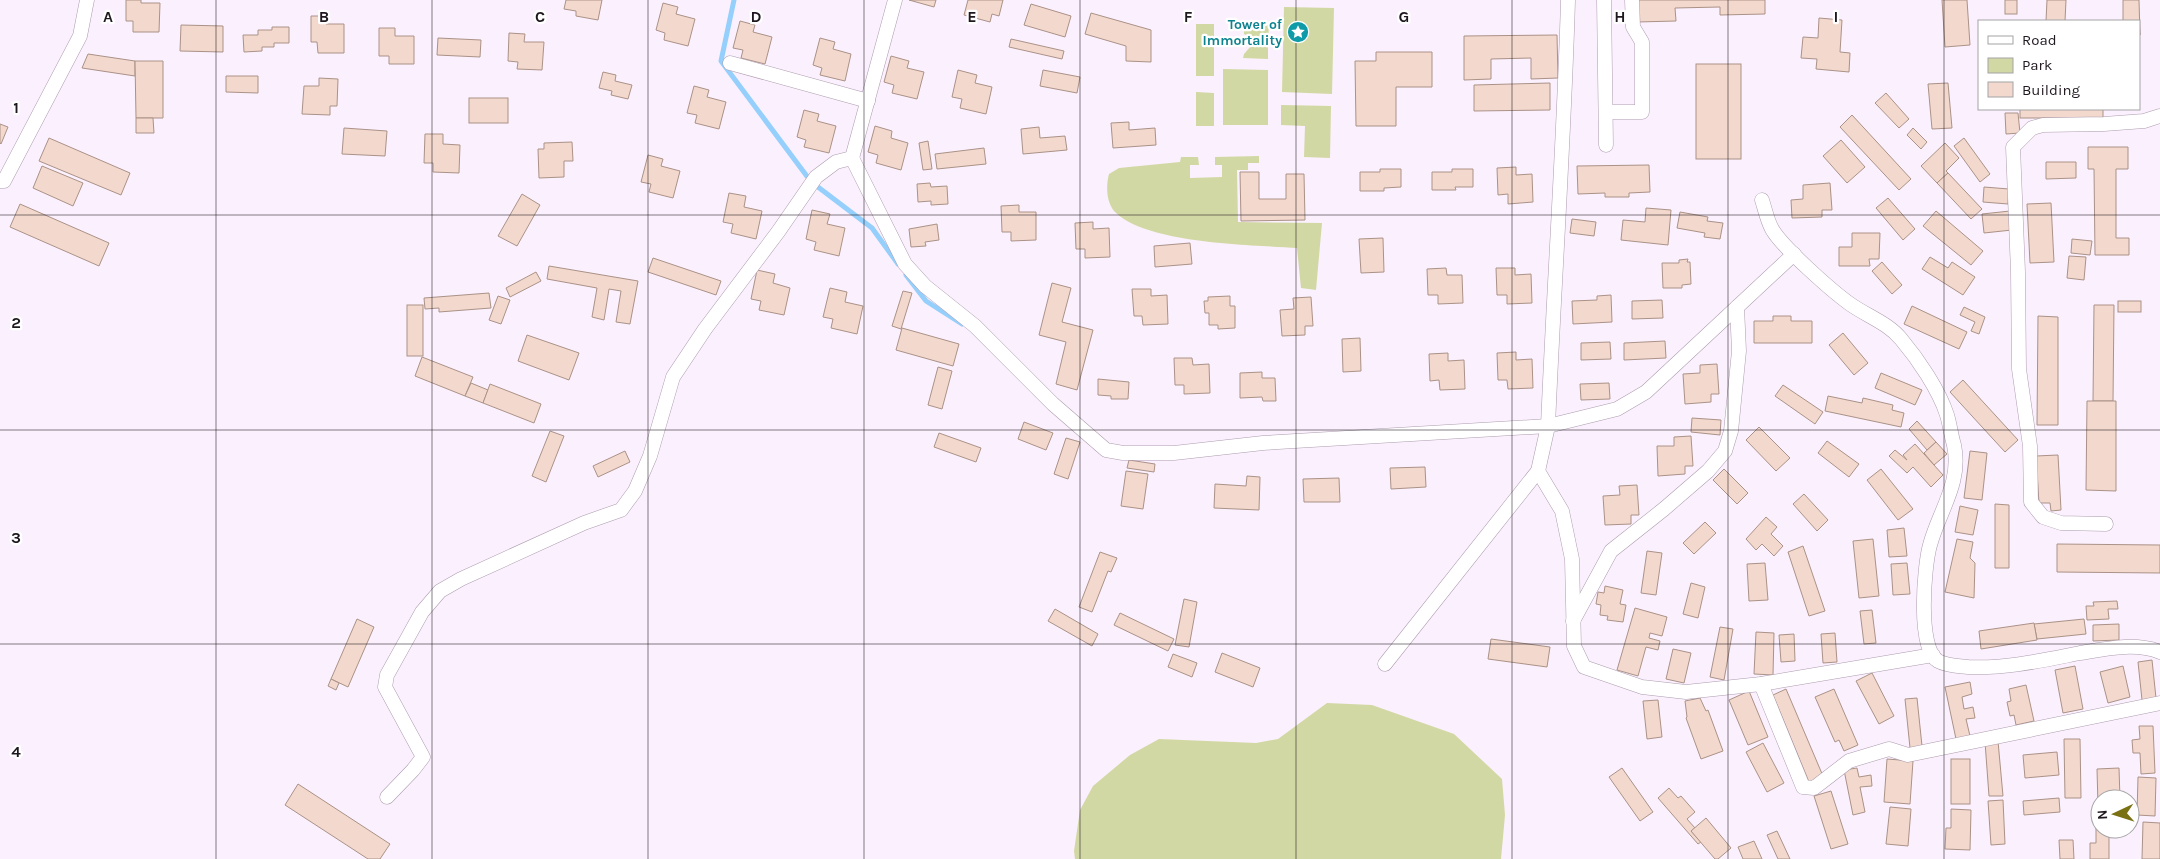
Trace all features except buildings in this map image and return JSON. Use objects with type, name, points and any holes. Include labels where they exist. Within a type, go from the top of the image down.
[{"type":"street","points":[[0,181],[4,181],[80,36],[87,0]]},
{"type":"street","points":[[895,0],[852,158],[906,264],[925,286],[975,326],[1053,404],[1106,450],[1122,453],[1174,453],[1263,443],[1548,426],[1617,409],[1646,392],[1794,254]]},
{"type":"street","points":[[1385,664],[1538,471],[1548,426],[1557,222],[1565,100],[1568,0]]},
{"type":"street","points":[[1604,0],[1606,145]]},
{"type":"street","points":[[1606,112],[1642,112],[1642,42],[1634,27],[1632,0]]},
{"type":"street","points":[[730,63],[868,101]]},
{"type":"street","points":[[2106,524],[2061,523],[2043,517],[2031,502],[2030,446],[2019,369],[2013,147],[2032,128],[2043,125],[2144,121],[2160,116]]},
{"type":"street","points":[[387,797],[413,770],[422,757],[385,687],[386,675],[422,612],[440,591],[461,579],[584,523],[621,510],[635,490],[650,456],[674,378],[705,329],[778,232],[816,177],[836,162],[852,158]]},
{"type":"street","points":[[1762,200],[1772,229],[1794,254],[1850,304],[1884,325],[1900,338],[1933,386],[1947,415],[1956,456],[1954,482],[1930,545],[1924,586],[1925,626],[1929,648],[1937,660],[1952,666],[1977,667],[2015,664],[2127,647],[2160,652]]},
{"type":"street","points":[[1572,622],[1611,551],[1708,471],[1725,450],[1731,431],[1739,351],[1737,308]]},
{"type":"street","points":[[1538,471],[1562,511],[1572,559],[1574,646],[1584,667],[1601,675],[1642,687],[1686,692],[1762,684],[1933,655]]},
{"type":"street","points":[[1762,684],[1803,787],[1814,788],[1849,761],[1889,749],[1908,755],[2160,703]]},
{"type":"green space","points":[[1284,7],[1334,8],[1332,94],[1282,92]]},
{"type":"green space","points":[[1196,24],[1214,24],[1214,76],[1196,76]]},
{"type":"green space","points":[[1244,24],[1269,25],[1268,41],[1251,41],[1244,34]]},
{"type":"green space","points":[[1251,46],[1268,46],[1268,59],[1243,58]]},
{"type":"green space","points":[[1223,69],[1268,70],[1268,125],[1223,125]]},
{"type":"green space","points":[[1196,92],[1214,93],[1214,126],[1196,126]]},
{"type":"green space","points":[[1281,105],[1331,106],[1330,158],[1304,157],[1305,126],[1281,125]]},
{"type":"green space","points":[[1259,156],[1259,163],[1248,163],[1248,170],[1237,170],[1238,222],[1322,223],[1316,290],[1301,288],[1297,248],[1227,244],[1174,236],[1149,230],[1129,222],[1114,211],[1109,203],[1107,183],[1109,174],[1119,168],[1180,162],[1181,157],[1198,157],[1199,165],[1190,165],[1190,178],[1222,177],[1222,165],[1215,165],[1215,157]]},
{"type":"green space","points":[[1327,703],[1372,705],[1454,734],[1502,779],[1505,815],[1501,859],[1075,859],[1074,851],[1080,810],[1093,786],[1130,755],[1159,739],[1256,743],[1278,739]]},
{"type":"waterway","points":[[734,0],[721,61],[809,179]]},
{"type":"waterway","points":[[818,187],[872,228],[898,264]]},
{"type":"waterway","points":[[906,275],[926,301],[962,324]]},
{"type":"place","name":"Tower of Immortality","points":[[1298,32]]}]
